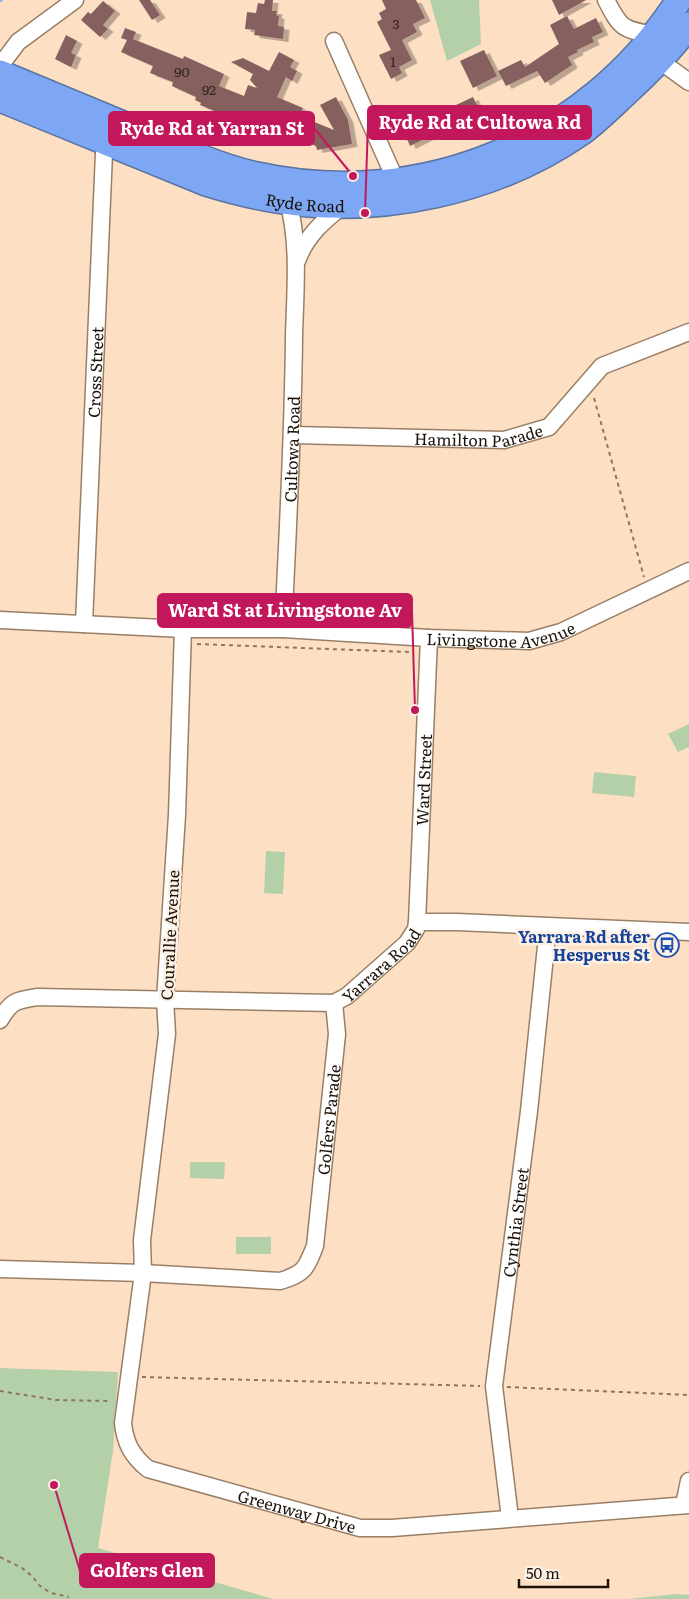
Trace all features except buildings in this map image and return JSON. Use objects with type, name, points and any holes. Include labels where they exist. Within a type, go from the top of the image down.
[{"type":"highway","name":"Ryde Road","points":[[0,99],[111,132],[196,154],[255,174],[342,185],[416,179],[490,156],[548,128],[598,92],[630,62],[654,35],[679,0]]},
{"type":"highway","name":"Ryde Road","points":[[0,73],[206,183],[236,192],[288,201],[344,205],[424,198],[500,176],[528,163],[583,131],[660,62],[689,25]]},
{"type":"street","points":[[0,66],[18,42],[75,0]]},
{"type":"street","points":[[606,0],[618,23],[629,30],[654,35]]},
{"type":"street","points":[[334,41],[396,181]]},
{"type":"street","points":[[660,62],[689,82]]},
{"type":"street","name":"Cross Street","points":[[84,624],[111,132]]},
{"type":"street","name":"Cultowa Road","points":[[283,629],[293,435],[296,237],[288,201]]},
{"type":"street","name":"Cultowa Road","points":[[295,268],[301,250],[322,222],[344,205]]},
{"type":"street","name":"Hamilton Parade","points":[[293,435],[504,440],[549,427],[602,366],[689,332]]},
{"type":"street","name":"Livingstone Avenue","points":[[0,620],[182,629],[283,629],[429,638],[529,641],[546,638],[562,632],[689,571]]},
{"type":"street","name":"Courallie Avenue","points":[[142,1240],[167,1034],[164,1000],[177,815],[182,629]]},
{"type":"street","name":"Ward Street","points":[[417,922],[429,638]]},
{"type":"street","name":"Yarrara Road","points":[[334,1003],[347,996],[407,944],[416,929],[417,922],[689,932]]},
{"type":"street","name":"Cynthia Street","points":[[510,1518],[494,1386],[527,1121],[548,927]]},
{"type":"street","points":[[0,1020],[9,1006],[23,999],[38,998],[334,1003]]},
{"type":"street","name":"Golfers Parade","points":[[0,1269],[143,1273],[280,1281],[297,1276],[308,1265],[315,1246],[337,1034],[334,1003]]},
{"type":"street","name":"Greenway Drive","points":[[142,1240],[143,1273],[123,1423],[125,1438],[131,1452],[148,1469],[360,1528],[392,1528],[687,1505]]},
{"type":"street","points":[[687,1505],[689,1481]]},
{"type":"path","points":[[589,382],[648,591]]},
{"type":"path","points":[[194,644],[415,652]]},
{"type":"path","points":[[130,1377],[494,1386],[689,1395]]},
{"type":"path","points":[[0,1391],[56,1400],[126,1402]]},
{"type":"path","points":[[0,1557],[22,1568],[46,1590],[58,1596],[69,1598]]},
{"type":"green space","points":[[430,0],[479,0],[481,44],[447,61]]},
{"type":"green space","points":[[689,724],[689,747],[678,752],[668,734]]},
{"type":"green space","points":[[594,772],[636,776],[634,797],[592,793]]},
{"type":"green space","points":[[266,851],[285,852],[283,894],[264,893]]},
{"type":"green space","points":[[190,1162],[225,1162],[224,1179],[190,1178]]},
{"type":"green space","points":[[236,1237],[271,1237],[271,1254],[236,1254]]},
{"type":"green space","points":[[0,1368],[118,1372],[113,1451],[98,1548],[273,1599],[0,1599]]},
{"type":"green space","points":[[676,1594],[689,1595],[689,1599],[628,1599]]},
{"type":"place","name":"Ryde Rd at Yarran St","points":[[353,176]]},
{"type":"place","name":"Ryde Rd at Cultowa Rd","points":[[365,213]]},
{"type":"place","name":"Ward St at Livingstone Av","points":[[415,710]]},
{"type":"place","name":"Yarrara Rd after Hesperus St","points":[[667,945]]},
{"type":"place","name":"Golfers Glen","points":[[54,1485]]}]
